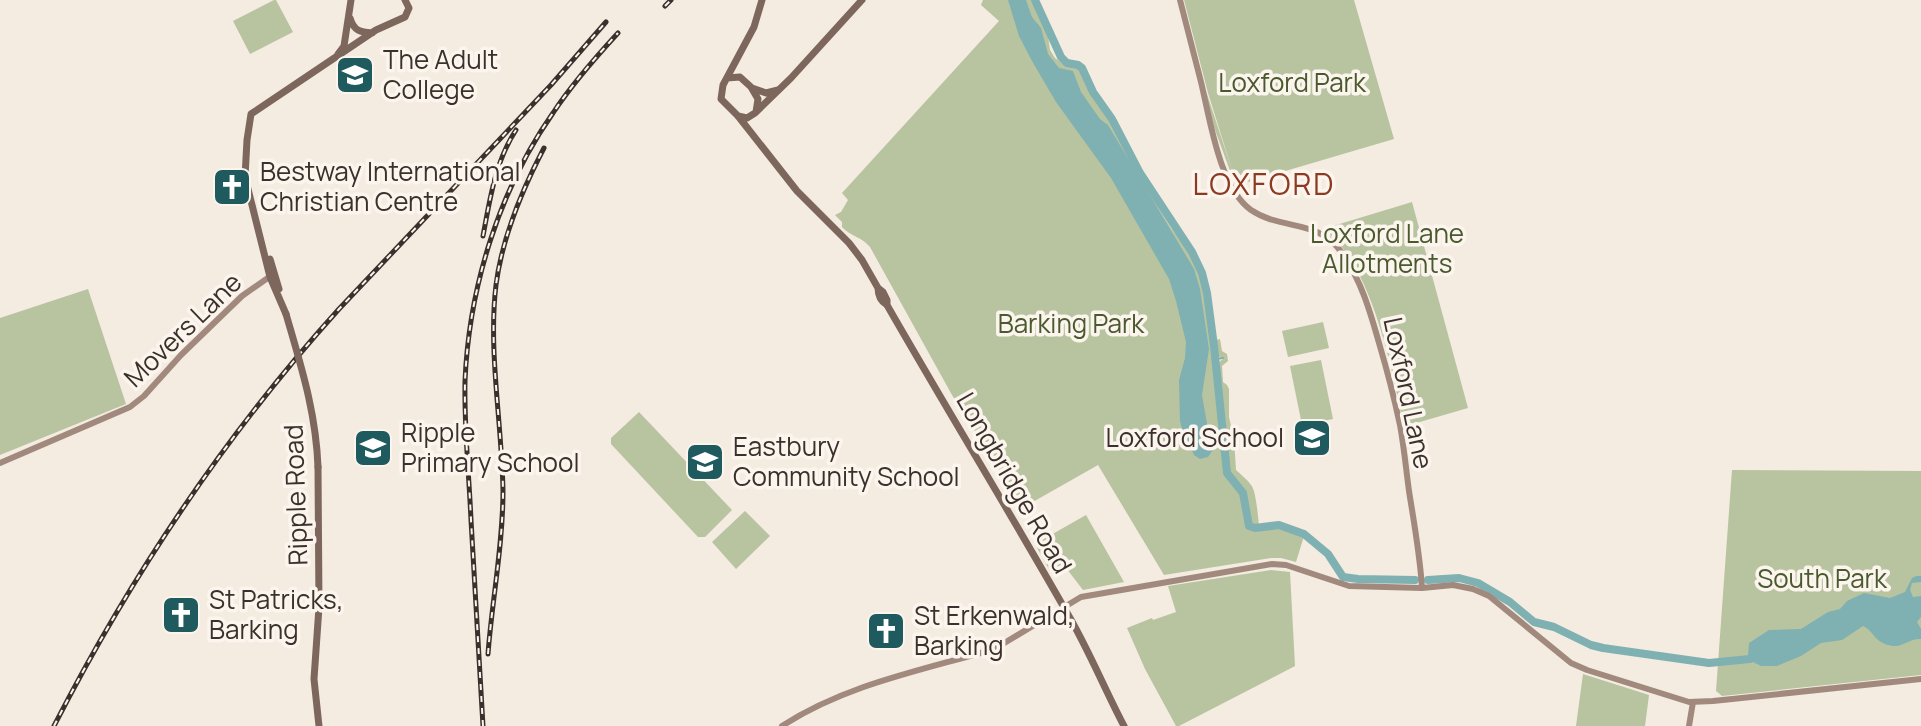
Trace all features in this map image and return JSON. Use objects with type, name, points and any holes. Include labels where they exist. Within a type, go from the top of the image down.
[{"type":"main road","points":[[336,56],[344,46],[351,0]]},
{"type":"main road","name":"Ripple Road","points":[[319,726],[314,679],[319,607],[317,441],[312,408],[286,314],[268,278],[263,243],[245,173],[251,114],[372,33],[405,17],[409,8],[405,0]]},
{"type":"main road","points":[[762,0],[754,27],[721,90],[721,99],[738,116],[745,118],[754,114],[783,86],[862,0]]},
{"type":"main road","points":[[349,12],[356,30],[372,33]]},
{"type":"main road","points":[[738,59],[738,69],[758,99],[749,127],[751,134]]},
{"type":"main road","points":[[726,79],[735,76],[757,91],[769,93],[783,86]]},
{"type":"main road","name":"Longbridge Road","points":[[738,116],[797,191],[849,243],[883,292],[887,305],[1065,608],[1124,726]]},
{"type":"street","name":"Loxford Lane","points":[[1180,0],[1211,131],[1235,192],[1250,209],[1264,217],[1326,236],[1343,255],[1363,293],[1400,428],[1422,582]]},
{"type":"street","name":"Movers Lane","points":[[0,463],[135,404],[242,296],[268,278]]},
{"type":"street","points":[[782,726],[818,705],[863,686],[1001,645],[1086,596],[1272,564],[1286,565],[1349,586],[1422,582],[1473,589],[1489,596],[1571,663],[1693,702],[1921,679]]},
{"type":"street","points":[[1689,726],[1693,702]]},
{"type":"green space","points":[[274,0],[293,32],[250,54],[233,21]]},
{"type":"green space","name":"Barking Park","points":[[983,0],[1033,0],[1048,36],[1050,50],[1064,64],[1079,66],[1086,86],[1112,123],[1145,187],[1192,255],[1203,279],[1215,358],[1225,469],[1229,479],[1242,493],[1246,521],[1251,528],[1279,526],[1304,536],[1296,562],[1271,558],[1164,575],[1098,465],[1017,511],[1017,498],[952,395],[870,247],[845,230],[835,215],[841,212],[848,200],[842,193],[999,21],[981,5]]},
{"type":"green space","name":"Loxford Park","points":[[1184,0],[1354,0],[1394,139],[1238,185],[1234,174],[1236,187],[1211,119],[1206,91],[1233,173]]},
{"type":"green space","name":"Loxford Lane Allotments","points":[[1412,202],[1468,408],[1406,426],[1386,346],[1367,290],[1340,245],[1323,229]]},
{"type":"green space","points":[[88,289],[126,404],[0,455],[0,318]]},
{"type":"green space","points":[[1323,322],[1329,348],[1288,357],[1282,331]]},
{"type":"green space","points":[[1220,339],[1228,361],[1222,366],[1223,382],[1229,389],[1229,417],[1236,470],[1253,488],[1259,525],[1250,523],[1244,490],[1229,471],[1219,362],[1223,359],[1218,356],[1216,340]]},
{"type":"green space","points":[[1321,360],[1333,419],[1302,425],[1290,366]]},
{"type":"green space","points":[[639,412],[732,510],[705,537],[698,537],[611,444],[611,438]]},
{"type":"green space","name":"South Park","points":[[1732,470],[1921,471],[1921,675],[1722,696],[1716,691]]},
{"type":"green space","points":[[745,511],[770,536],[736,569],[712,542]]},
{"type":"green space","points":[[1086,515],[1124,582],[1083,590],[1063,564],[1050,571],[1035,544]]},
{"type":"green space","points":[[1271,570],[1290,572],[1295,666],[1176,726],[1127,628],[1176,612],[1168,586]]},
{"type":"green space","points":[[1583,674],[1649,695],[1645,726],[1576,726]]},
{"type":"water","points":[[1008,0],[1026,0],[1032,17],[1041,28],[1048,54],[1059,68],[1073,71],[1081,92],[1108,125],[1194,269],[1209,349],[1202,395],[1213,441],[1208,457],[1200,459],[1194,455],[1180,421],[1179,380],[1186,342],[1169,279],[1111,178],[1056,102],[1032,61],[1019,36]]},
{"type":"water","points":[[1916,576],[1921,576],[1921,582],[1912,583],[1910,590],[1913,597],[1921,596],[1921,617],[1917,622],[1921,639],[1889,645],[1863,626],[1842,640],[1821,643],[1777,666],[1761,666],[1748,656],[1749,643],[1769,630],[1801,629],[1864,593],[1890,598],[1905,592]]},
{"type":"waterway","points":[[1035,0],[1061,57],[1067,63],[1082,68],[1140,173],[1192,252],[1202,273],[1214,346],[1227,473],[1243,493],[1249,526],[1279,525],[1304,534],[1328,554],[1343,577],[1415,580]]},
{"type":"waterway","points":[[1216,359],[1223,358]]},
{"type":"waterway","points":[[1428,580],[1459,578],[1478,583],[1510,602],[1534,622],[1603,648],[1709,663],[1750,659]]},
{"type":"railway","points":[[665,6],[671,0]]},
{"type":"railway","points":[[54,726],[148,561],[219,456],[258,406],[339,309],[551,85],[606,22]]},
{"type":"railway","points":[[483,726],[465,416],[465,381],[473,310],[490,241],[517,174],[560,102],[618,33]]},
{"type":"railway","points":[[483,236],[498,168],[516,130]]},
{"type":"railway","points":[[488,654],[503,491],[494,362],[496,285],[514,215],[544,148]]},
{"type":"place","name":"The Adult College","points":[[355,75]]},
{"type":"place","name":"Bestway International Christian Centre","points":[[232,187]]},
{"type":"place","name":"Loxford School","points":[[1312,438]]},
{"type":"place","name":"Ripple Primary School","points":[[373,448]]},
{"type":"place","name":"Eastbury Community School","points":[[705,462]]},
{"type":"place","name":"St Patricks, Barking","points":[[181,615]]},
{"type":"place","name":"St Erkenwald, Barking","points":[[886,631]]},
{"type":"district","name":"LOXFORD","points":[[1264,185]]}]
